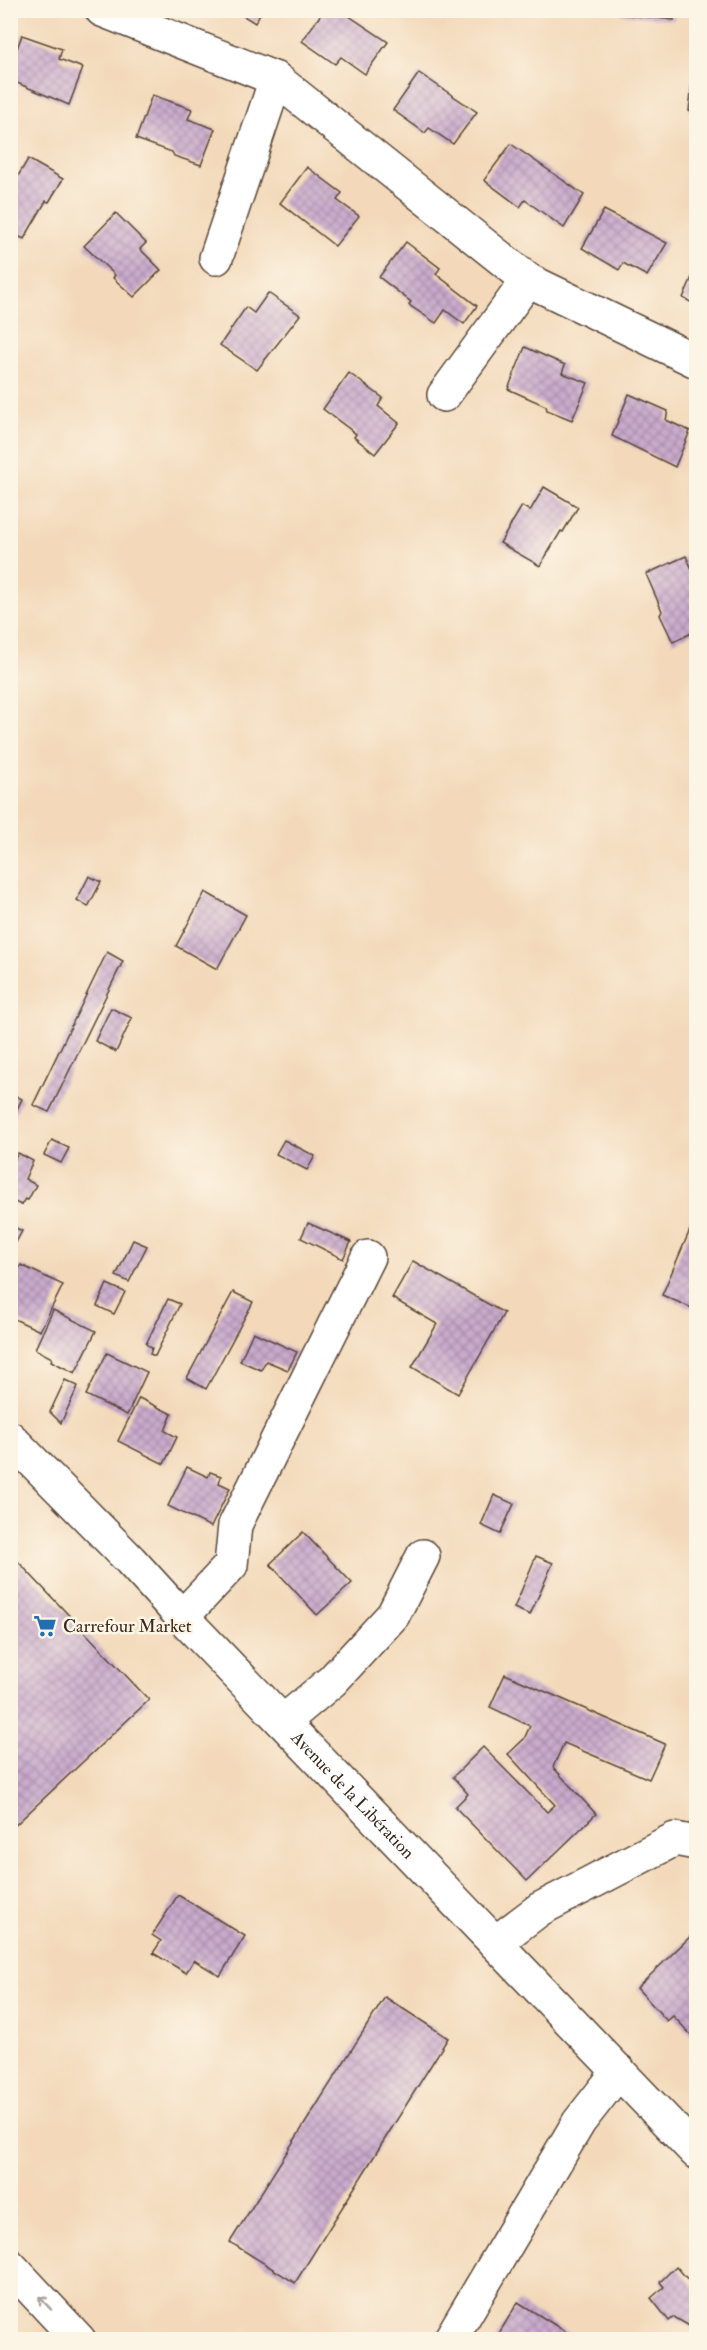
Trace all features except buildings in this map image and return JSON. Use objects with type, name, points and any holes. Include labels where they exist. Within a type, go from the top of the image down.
[{"type":"street","points":[[102,10],[276,80],[528,280],[696,361]]},
{"type":"street","points":[[216,258],[276,80]]},
{"type":"street","points":[[444,395],[528,280]]},
{"type":"street","points":[[182,1617],[231,1565],[235,1524],[368,1257]]},
{"type":"street","name":"Avenue de la Libération","points":[[10,1438],[130,1560],[182,1617],[696,2152]]},
{"type":"street","points":[[283,1722],[332,1681],[393,1615],[423,1557]]},
{"type":"street","points":[[495,1943],[540,1909],[675,1839],[696,1843]]},
{"type":"street","points":[[450,2340],[579,2122],[619,2071]]},
{"type":"street","points":[[10,2266],[80,2340]]},
{"type":"place","name":"Carrefour Market","points":[[45,1626]]}]
